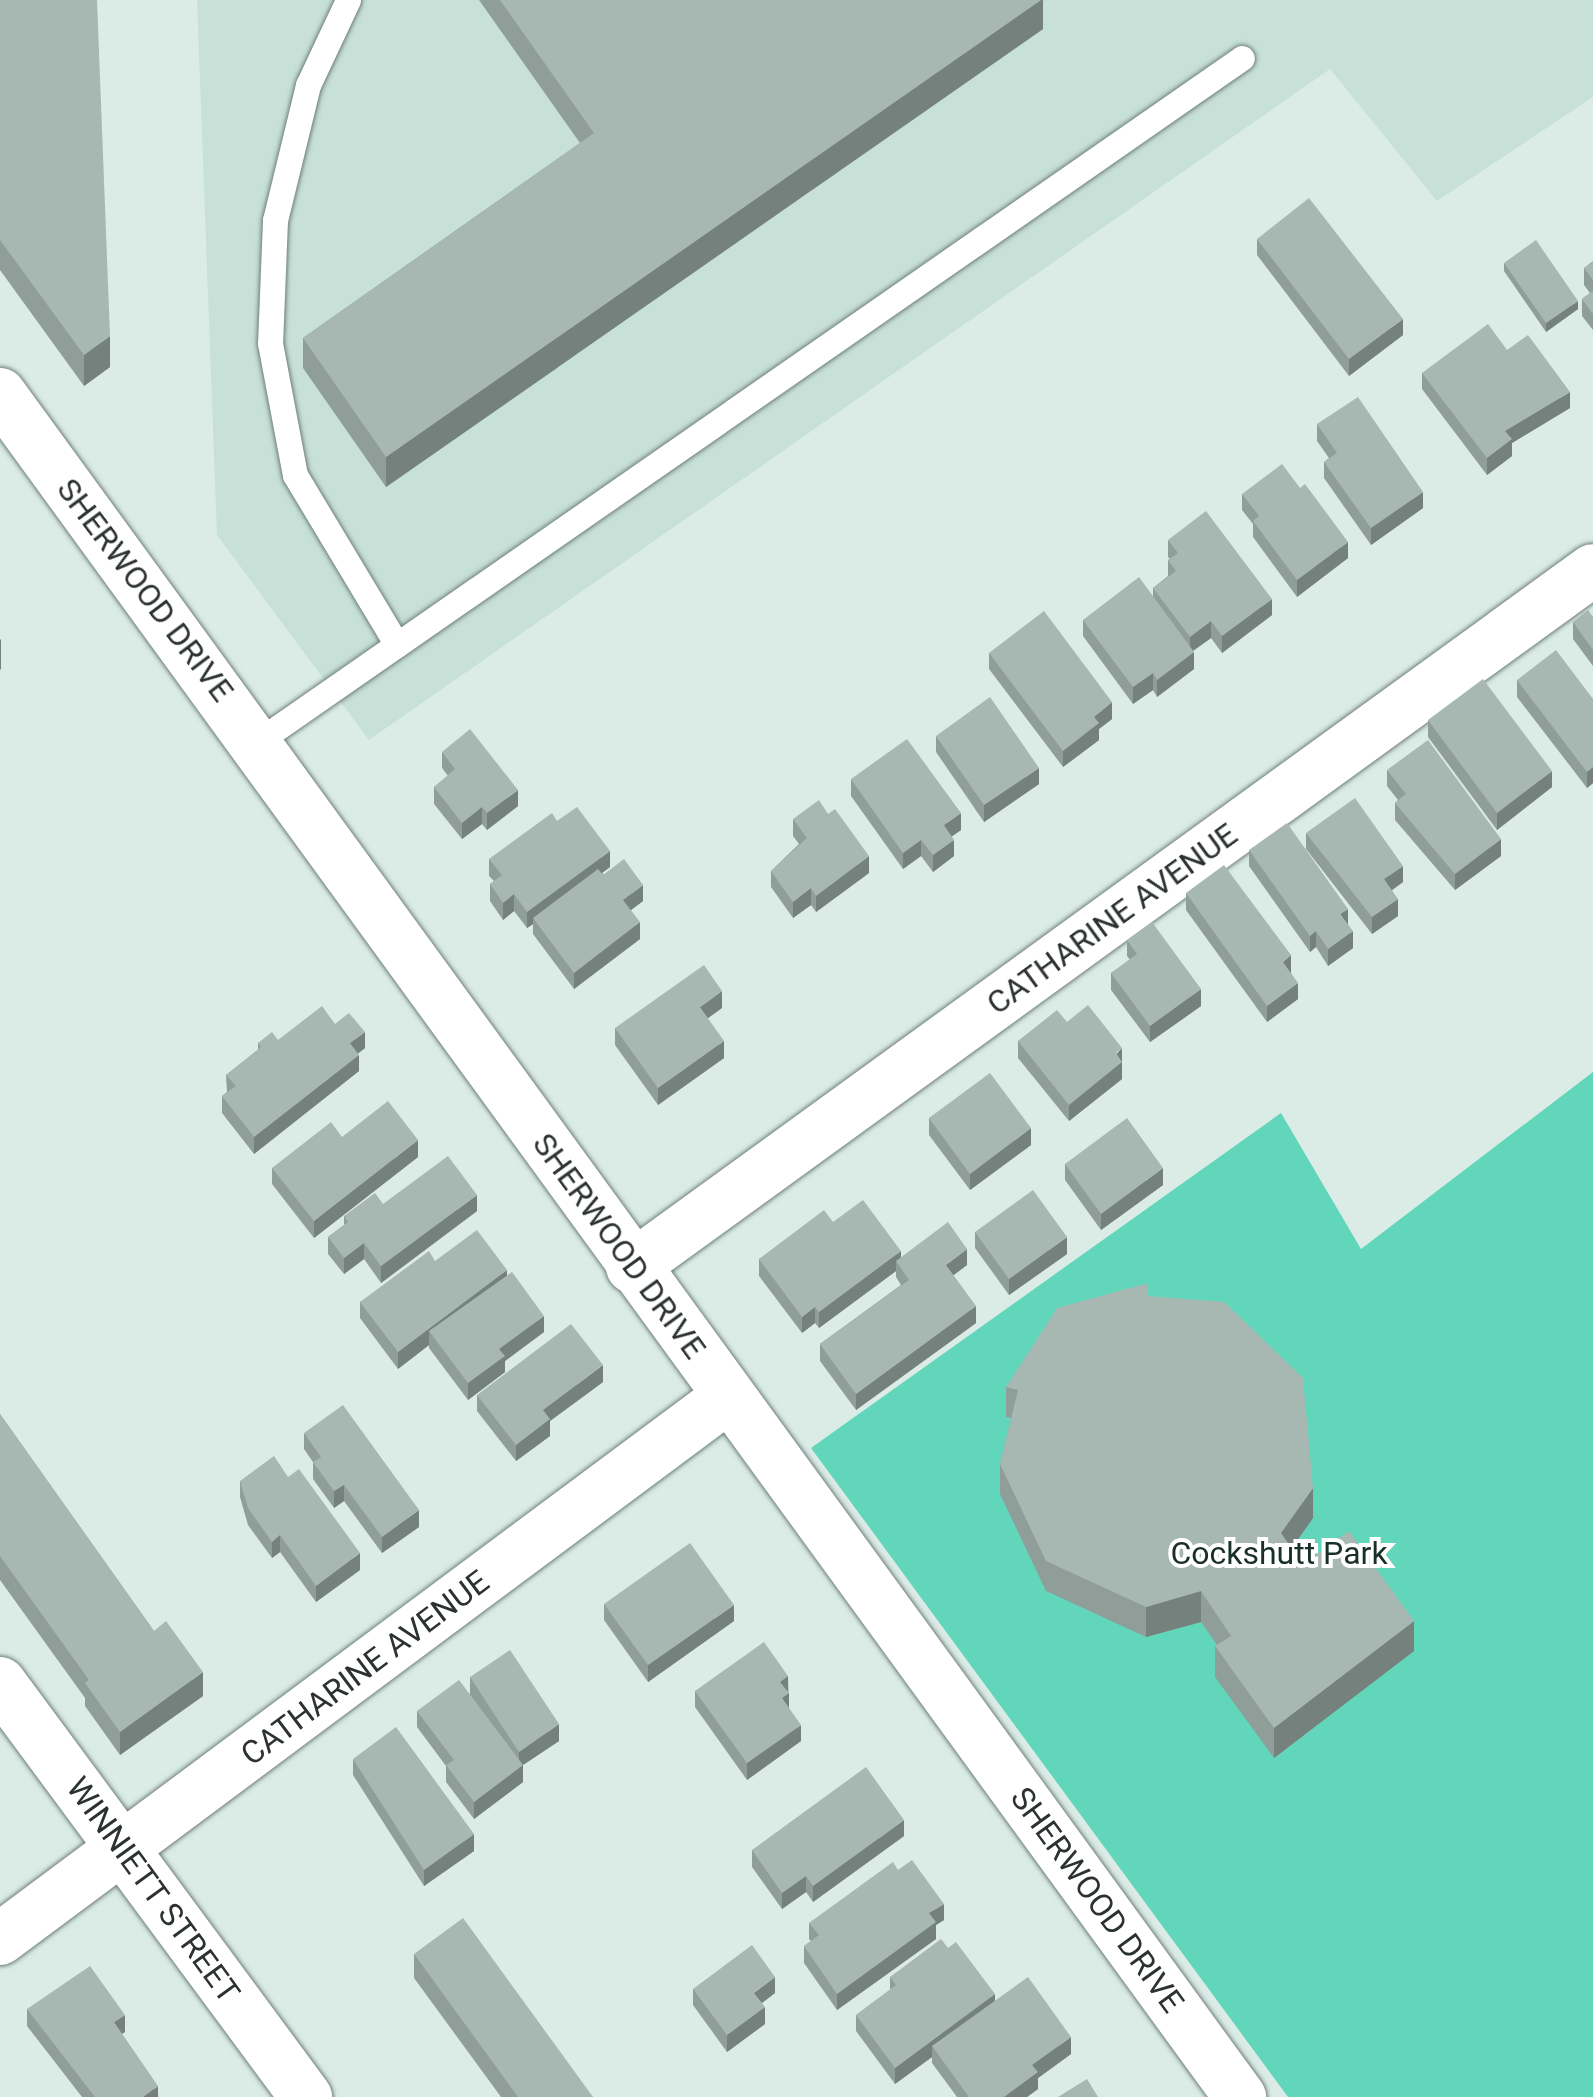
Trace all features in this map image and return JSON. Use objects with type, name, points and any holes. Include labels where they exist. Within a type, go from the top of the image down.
[{"type":"street","name":"SHERWOOD DRIVE","points":[[0,394],[258,742],[632,1267],[1240,2097]]},
{"type":"street","name":"CATHARINE AVENUE","points":[[632,1267],[1593,570]]},
{"type":"street","name":"CATHARINE AVENUE","points":[[0,1938],[729,1396]]},
{"type":"street","name":"WINNIETT STREET","points":[[0,1684],[306,2097]]},
{"type":"lane","points":[[348,0],[308,85],[275,220],[270,343],[296,475],[397,645]]},
{"type":"lane","points":[[258,742],[1242,58]]},
{"type":"shaded area","points":[[197,0],[1593,0],[1593,97],[1437,201],[1330,69],[369,740],[217,535]]},
{"type":"green space","name":"Cockshutt Park","points":[[1593,1072],[1593,2097],[1288,2097],[811,1448],[1281,1113],[1361,1249]]},
{"type":"building","points":[[0,0],[97,0],[110,336],[84,355],[0,240]]},
{"type":"building","points":[[500,0],[1041,0],[386,457],[303,338],[594,133]]},
{"type":"building","points":[[1309,198],[1403,319],[1349,359],[1257,239]]},
{"type":"building","points":[[1536,240],[1578,301],[1546,323],[1504,263]]},
{"type":"building","points":[[1593,261],[1593,280],[1584,268]]},
{"type":"building","points":[[1593,291],[1593,314],[1582,299]]},
{"type":"building","points":[[1488,324],[1507,350],[1528,335],[1570,392],[1505,431],[1512,439],[1487,458],[1422,373]]},
{"type":"building","points":[[1358,397],[1423,492],[1371,528],[1324,462],[1337,453],[1317,424]]},
{"type":"building","points":[[1282,464],[1300,488],[1305,484],[1348,542],[1297,580],[1253,521],[1259,516],[1242,494]]},
{"type":"building","points":[[1206,511],[1272,599],[1222,636],[1211,621],[1190,637],[1153,588],[1176,571],[1168,560],[1178,553],[1168,540]]},
{"type":"building","points":[[1139,577],[1194,652],[1157,680],[1153,673],[1133,687],[1083,620]]},
{"type":"building","points":[[1588,610],[1593,617],[1593,650],[1573,622]]},
{"type":"building","points":[[1044,611],[1112,702],[1094,717],[1099,723],[1063,751],[989,653]]},
{"type":"building","points":[[1556,650],[1593,699],[1593,767],[1587,772],[1517,680]]},
{"type":"building","points":[[1483,679],[1552,771],[1497,813],[1428,720]]},
{"type":"building","points":[[990,697],[1039,768],[984,805],[936,736]]},
{"type":"building","points":[[470,729],[518,790],[487,813],[482,807],[462,823],[434,787],[455,769],[442,752]]},
{"type":"building","points":[[907,739],[961,813],[944,825],[954,840],[933,855],[921,840],[903,853],[851,779]]},
{"type":"building","points":[[1428,740],[1501,839],[1455,874],[1395,803],[1406,794],[1387,770]]},
{"type":"building","points":[[1355,798],[1403,866],[1384,879],[1398,899],[1372,917],[1306,833]]},
{"type":"building","points":[[819,800],[828,814],[835,809],[869,856],[816,896],[811,888],[793,902],[771,871],[807,838],[793,819]]},
{"type":"building","points":[[577,807],[610,851],[527,912],[514,894],[503,903],[490,884],[502,875],[489,859],[552,813],[557,821]]},
{"type":"building","points":[[1287,823],[1348,909],[1340,914],[1353,931],[1328,949],[1316,931],[1310,936],[1249,850]]},
{"type":"building","points":[[624,859],[643,885],[623,900],[640,922],[574,973],[533,918],[598,869],[603,875]]},
{"type":"building","points":[[1224,865],[1291,955],[1283,962],[1298,983],[1267,1006],[1186,893]]},
{"type":"building","points":[[1152,922],[1201,989],[1150,1026],[1111,973],[1137,954],[1127,940]]},
{"type":"building","points":[[704,965],[722,991],[700,1007],[724,1041],[658,1088],[615,1028]]},
{"type":"building","points":[[1088,1005],[1122,1048],[1116,1053],[1122,1062],[1069,1105],[1018,1041],[1057,1010],[1067,1022]]},
{"type":"building","points":[[322,1006],[335,1024],[349,1013],[365,1032],[350,1043],[359,1055],[254,1137],[222,1096],[236,1086],[226,1075],[261,1047],[258,1043],[272,1032],[278,1040]]},
{"type":"building","points":[[990,1073],[1031,1128],[970,1174],[929,1118]]},
{"type":"building","points":[[388,1101],[418,1140],[314,1221],[272,1168],[331,1122],[342,1137]]},
{"type":"building","points":[[1127,1118],[1163,1168],[1101,1214],[1065,1164]]},
{"type":"building","points":[[448,1156],[477,1195],[381,1266],[364,1243],[344,1258],[328,1237],[348,1222],[344,1216],[375,1193],[383,1204]]},
{"type":"building","points":[[1033,1190],[1067,1237],[1009,1279],[975,1232]]},
{"type":"building","points":[[863,1200],[901,1251],[819,1312],[815,1307],[802,1317],[759,1259],[824,1210],[833,1222]]},
{"type":"building","points":[[948,1222],[967,1249],[946,1265],[976,1306],[856,1394],[820,1344],[909,1280],[896,1261]]},
{"type":"building","points":[[477,1230],[507,1270],[398,1352],[360,1302],[429,1251],[435,1261]]},
{"type":"building","points":[[512,1272],[544,1316],[499,1349],[505,1356],[468,1383],[429,1331]]},
{"type":"building","points":[[1148,1283],[1147,1296],[1224,1302],[1303,1378],[1313,1488],[1281,1533],[1303,1564],[1349,1531],[1414,1621],[1274,1728],[1215,1646],[1231,1636],[1201,1591],[1146,1607],[1046,1561],[1000,1464],[1018,1390],[1006,1387],[1057,1308]]},
{"type":"building","points":[[571,1324],[603,1365],[543,1410],[550,1419],[516,1445],[477,1395]]},
{"type":"building","points":[[343,1405],[419,1510],[382,1537],[344,1485],[334,1491],[313,1462],[321,1457],[304,1433]]},
{"type":"building","points":[[0,1414],[154,1631],[166,1621],[203,1672],[120,1732],[85,1683],[89,1680],[0,1556]]},
{"type":"building","points":[[274,1456],[288,1477],[299,1469],[360,1553],[316,1586],[280,1535],[272,1542],[248,1508],[240,1481]]},
{"type":"building","points":[[690,1543],[734,1605],[648,1665],[604,1604]]},
{"type":"building","points":[[764,1642],[788,1676],[780,1682],[789,1693],[782,1698],[801,1725],[747,1763],[695,1691]]},
{"type":"building","points":[[510,1650],[559,1724],[519,1752],[470,1677]]},
{"type":"building","points":[[459,1680],[523,1765],[474,1802],[446,1765],[454,1760],[417,1711]]},
{"type":"building","points":[[396,1727],[474,1834],[424,1870],[353,1759]]},
{"type":"building","points":[[866,1767],[904,1820],[813,1886],[806,1876],[782,1893],[752,1850]]},
{"type":"building","points":[[912,1860],[944,1904],[929,1913],[936,1922],[837,1994],[804,1946],[819,1935],[809,1923],[893,1862],[898,1870]]},
{"type":"building","points":[[463,1918],[593,2097],[518,2097],[414,1954]]},
{"type":"building","points":[[941,1939],[948,1948],[956,1942],[995,1994],[895,2068],[856,2015],[896,1985],[890,1977]]},
{"type":"building","points":[[752,1945],[775,1977],[754,1993],[765,2007],[727,2035],[693,1989]]},
{"type":"building","points":[[90,1966],[125,2015],[114,2022],[158,2086],[143,2097],[95,2097],[27,2009]]},
{"type":"building","points":[[1028,1977],[1071,2037],[1032,2065],[1038,2072],[1004,2097],[969,2097],[932,2046]]},
{"type":"building","points":[[1087,2079],[1098,2097],[1058,2097]]}]
